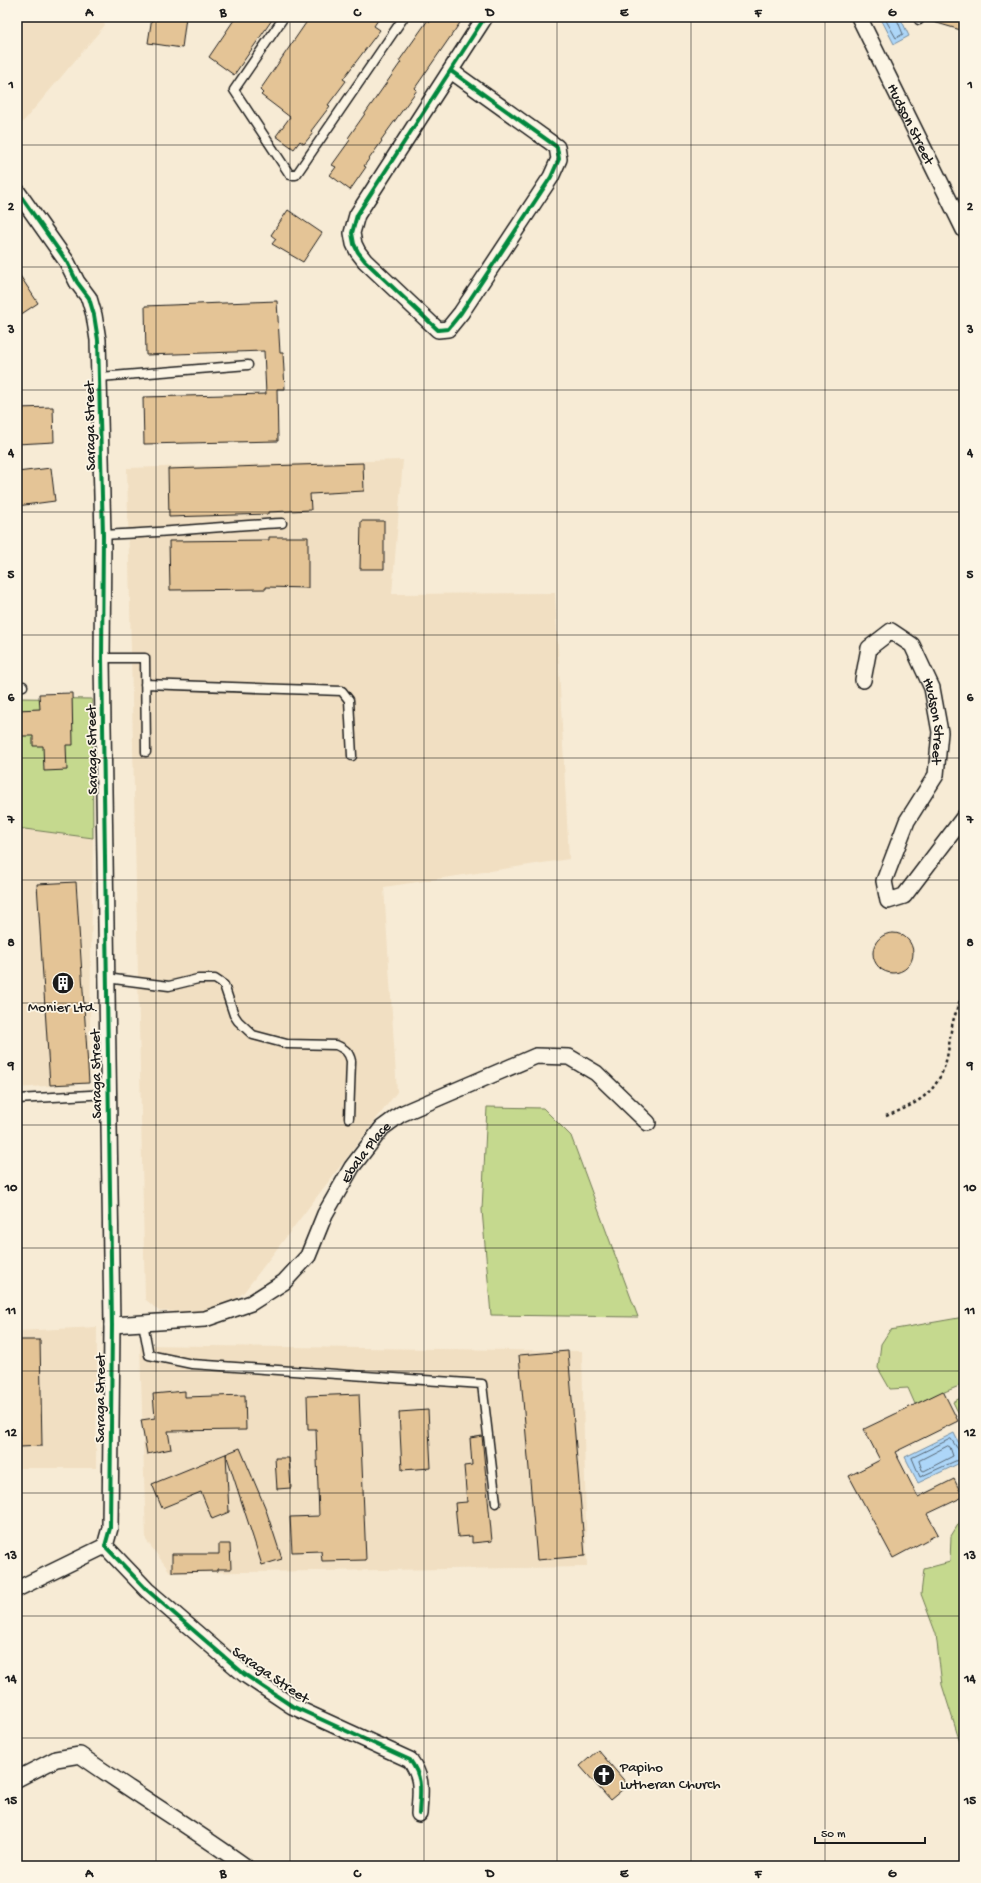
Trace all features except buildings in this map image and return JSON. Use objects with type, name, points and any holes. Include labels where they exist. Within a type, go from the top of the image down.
[{"type":"street","points":[[451,71],[557,147],[559,159],[551,177],[461,313],[448,329],[438,330],[365,260],[354,244],[352,232],[357,215],[485,17]]},
{"type":"street","name":"Hudson Street","points":[[859,17],[964,230]]},
{"type":"street","name":"Saraga Street","points":[[17,191],[67,262],[77,282],[89,298],[94,315],[98,340],[103,534],[102,658],[112,1325],[110,1528],[105,1546],[147,1590],[244,1674],[292,1706],[410,1760],[418,1773],[421,1782],[419,1814]]},
{"type":"street","name":"Hudson Street","points":[[863,680],[869,648],[891,631],[912,645],[932,688],[940,732],[936,775],[907,821],[884,881],[888,901],[904,896],[964,817]]},
{"type":"street","name":"Ebala Place","points":[[112,1325],[205,1319],[251,1303],[284,1282],[308,1256],[325,1214],[352,1167],[382,1128],[402,1114],[536,1056],[569,1058],[596,1073],[648,1123]]},
{"type":"street","points":[[17,1589],[105,1546]]},
{"type":"street","points":[[17,1779],[56,1759],[80,1755],[139,1796],[199,1833],[245,1866]]},
{"type":"lane","points":[[284,17],[234,90],[290,175],[296,175],[404,17]]},
{"type":"lane","points":[[100,377],[248,366]]},
{"type":"lane","points":[[103,534],[160,533],[199,528],[282,522]]},
{"type":"lane","points":[[102,658],[145,658],[146,752]]},
{"type":"lane","points":[[145,684],[342,691],[349,700],[352,756]]},
{"type":"lane","points":[[106,978],[169,986],[198,979],[215,979],[224,985],[234,1015],[238,1021],[253,1035],[287,1044],[336,1045],[345,1050],[349,1053],[351,1062],[349,1118]]},
{"type":"lane","points":[[17,1099],[108,1094]]},
{"type":"lane","points":[[143,1323],[149,1354],[192,1364],[482,1384],[496,1502]]},
{"type":"path","points":[[886,1116],[909,1108],[925,1097],[938,1082],[947,1058],[951,1026],[964,992]]},
{"type":"shaded area","points":[[17,17],[99,17],[105,25],[17,129]]},
{"type":"shaded area","points":[[403,460],[392,594],[555,593],[569,859],[384,887],[397,1092],[244,1292],[218,1314],[159,1311],[145,1299],[127,468]]},
{"type":"shaded area","name":"Monier Ltd.","points":[[17,828],[93,838],[89,1083],[17,1088]]},
{"type":"shaded area","points":[[97,1327],[96,1468],[17,1468],[17,1331]]},
{"type":"shaded area","points":[[140,1345],[582,1351],[587,1567],[171,1573],[146,1540]]},
{"type":"green space","points":[[17,698],[92,699],[93,838],[17,828]]},
{"type":"green space","points":[[487,1107],[543,1108],[571,1136],[638,1317],[491,1315],[482,1210]]},
{"type":"green space","points":[[964,1317],[964,1384],[915,1404],[908,1388],[890,1389],[878,1368],[881,1344],[890,1330]]},
{"type":"green space","points":[[964,1396],[964,1424],[953,1402]]},
{"type":"green space","points":[[964,1515],[964,1755],[942,1685],[936,1634],[921,1594],[924,1569],[950,1562],[951,1536]]},
{"type":"water","points":[[880,17],[900,17],[909,36],[894,44]]},
{"type":"water","points":[[954,1433],[964,1454],[964,1461],[918,1483],[905,1457]]},
{"type":"cycle path","points":[[451,71],[557,147],[559,159],[551,177],[461,313],[448,329],[438,330],[365,261],[354,244],[352,233],[357,215],[485,17]]},
{"type":"cycle path","points":[[17,191],[67,262],[77,282],[89,298],[94,315],[98,340],[103,535],[102,658],[112,1325],[110,1528],[105,1546],[147,1590],[244,1674],[292,1706],[410,1760],[419,1780],[419,1814]]},
{"type":"place","name":"Monier Ltd.","points":[[63,983]]},
{"type":"place","name":"Papiho Lutheran Church","points":[[604,1775]]}]
